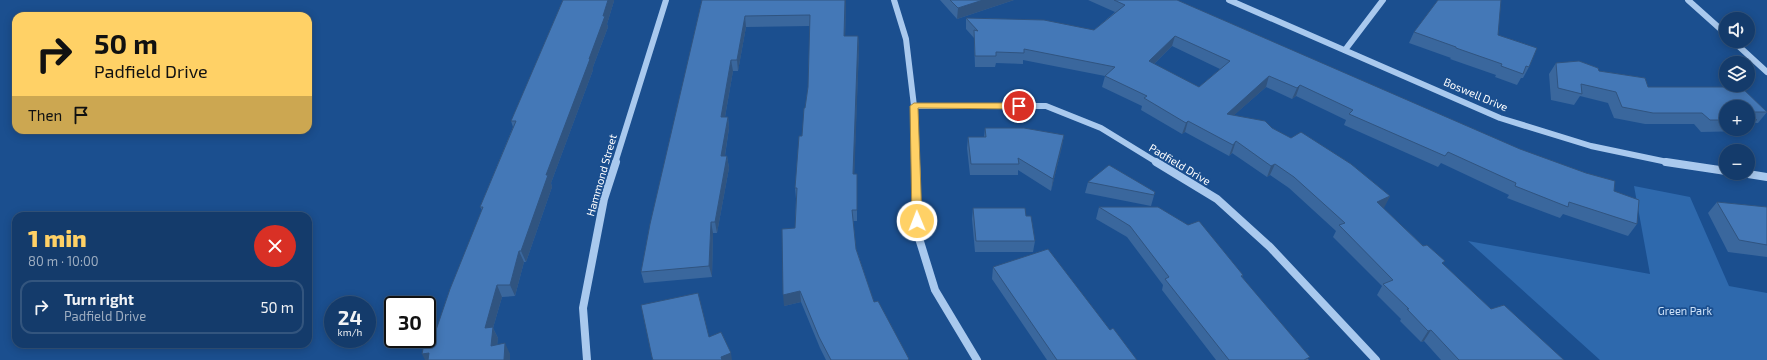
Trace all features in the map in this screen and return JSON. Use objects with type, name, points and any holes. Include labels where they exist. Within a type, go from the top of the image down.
[{"type":"street","name":"Hammond Street","points":[[587,360],[583,308],[604,199],[666,0]]},
{"type":"street","points":[[894,0],[906,39],[914,106],[918,235],[936,290],[977,360]]},
{"type":"street","name":"Boswell Drive","points":[[1229,0],[1500,118],[1591,146],[1647,159],[1719,170]]},
{"type":"street","points":[[1345,50],[1383,0]]},
{"type":"street","points":[[1688,0],[1719,28]]},
{"type":"street","points":[[1741,48],[1767,72]]},
{"type":"street","name":"Padfield Drive","points":[[914,106],[1046,106],[1101,128],[1217,199],[1270,247],[1376,360]]},
{"type":"street","points":[[1756,174],[1767,171]]},
{"type":"street","points":[[1756,174],[1767,177]]},
{"type":"green space","name":"Green Park","points":[[1634,186],[1690,197],[1729,286],[1767,293],[1767,360],[1600,360],[1468,241],[1650,274]]},
{"type":"building","points":[[563,0],[608,0],[603,16],[605,16],[590,59],[546,175],[548,175],[521,251],[519,251],[510,285],[497,285],[485,328],[493,327],[491,346],[505,343],[504,360],[428,360],[429,353],[422,354],[423,348],[436,348],[436,330],[450,289],[483,207],[480,207],[516,121],[511,121]]},
{"type":"building","points":[[702,0],[845,0],[844,36],[858,36],[853,174],[857,174],[857,210],[852,210],[856,249],[874,302],[878,301],[909,359],[908,360],[831,360],[819,337],[800,291],[783,295],[782,229],[795,228],[797,188],[795,188],[799,136],[802,136],[804,108],[808,87],[810,15],[745,16],[737,60],[731,60],[721,117],[728,117],[721,156],[727,156],[715,222],[711,222],[709,266],[641,272],[650,224]]},
{"type":"building","points":[[950,0],[983,0],[958,8]]},
{"type":"building","points":[[1114,0],[1177,0],[1520,149],[1586,173],[1615,181],[1614,191],[1639,200],[1637,224],[1569,202],[1568,207],[1515,186],[1516,183],[1448,152],[1445,156],[1349,114],[1353,110],[1300,85],[1297,88],[1269,76],[1227,114],[1265,121],[1272,128],[1291,138],[1301,132],[1351,164],[1390,196],[1377,202],[1423,246],[1427,245],[1445,261],[1442,263],[1491,309],[1504,305],[1564,360],[1459,360],[1431,330],[1428,331],[1407,309],[1409,309],[1383,284],[1393,280],[1339,225],[1345,223],[1294,177],[1275,164],[1271,166],[1236,141],[1233,145],[1188,121],[1186,123],[1144,98],[1147,96],[1105,76],[1115,67],[1024,49],[1024,53],[996,52],[996,56],[975,56],[974,30],[978,31],[966,18],[1044,20],[1094,30],[1125,5]],"holes":[[[1175,36],[1230,61],[1199,87],[1149,61]]]},
{"type":"building","points":[[1438,0],[1501,0],[1498,35],[1537,48],[1529,67],[1526,66],[1523,74],[1501,66],[1502,64],[1414,32]]},
{"type":"building","points":[[1579,61],[1598,68],[1599,71],[1645,78],[1648,87],[1719,87],[1719,92],[1746,92],[1755,100],[1719,100],[1719,120],[1710,120],[1702,113],[1653,113],[1622,107],[1616,92],[1581,84],[1582,94],[1558,88],[1556,63]]},
{"type":"building","points":[[1755,100],[1767,112],[1755,112]]},
{"type":"building","points":[[985,128],[1024,128],[1064,135],[1053,179],[1018,158],[1019,164],[971,164],[968,137],[986,137]]},
{"type":"building","points":[[1109,165],[1155,192],[1154,195],[1088,182]]},
{"type":"building","points":[[1717,202],[1767,207],[1767,245],[1739,240]]},
{"type":"building","points":[[1099,207],[1158,207],[1188,225],[1199,221],[1243,275],[1241,276],[1310,357],[1304,360],[1229,360],[1165,279],[1169,277],[1130,226]]},
{"type":"building","points":[[973,208],[1025,208],[1026,216],[1031,216],[1035,241],[976,241]]},
{"type":"building","points":[[1048,249],[1110,330],[1113,328],[1137,360],[1057,360],[993,267]]},
{"type":"building","points":[[698,293],[709,337],[721,332],[731,353],[721,357],[722,360],[653,360],[641,305]]},
{"type":"route","points":[[917,221],[914,106],[1019,106]]}]
